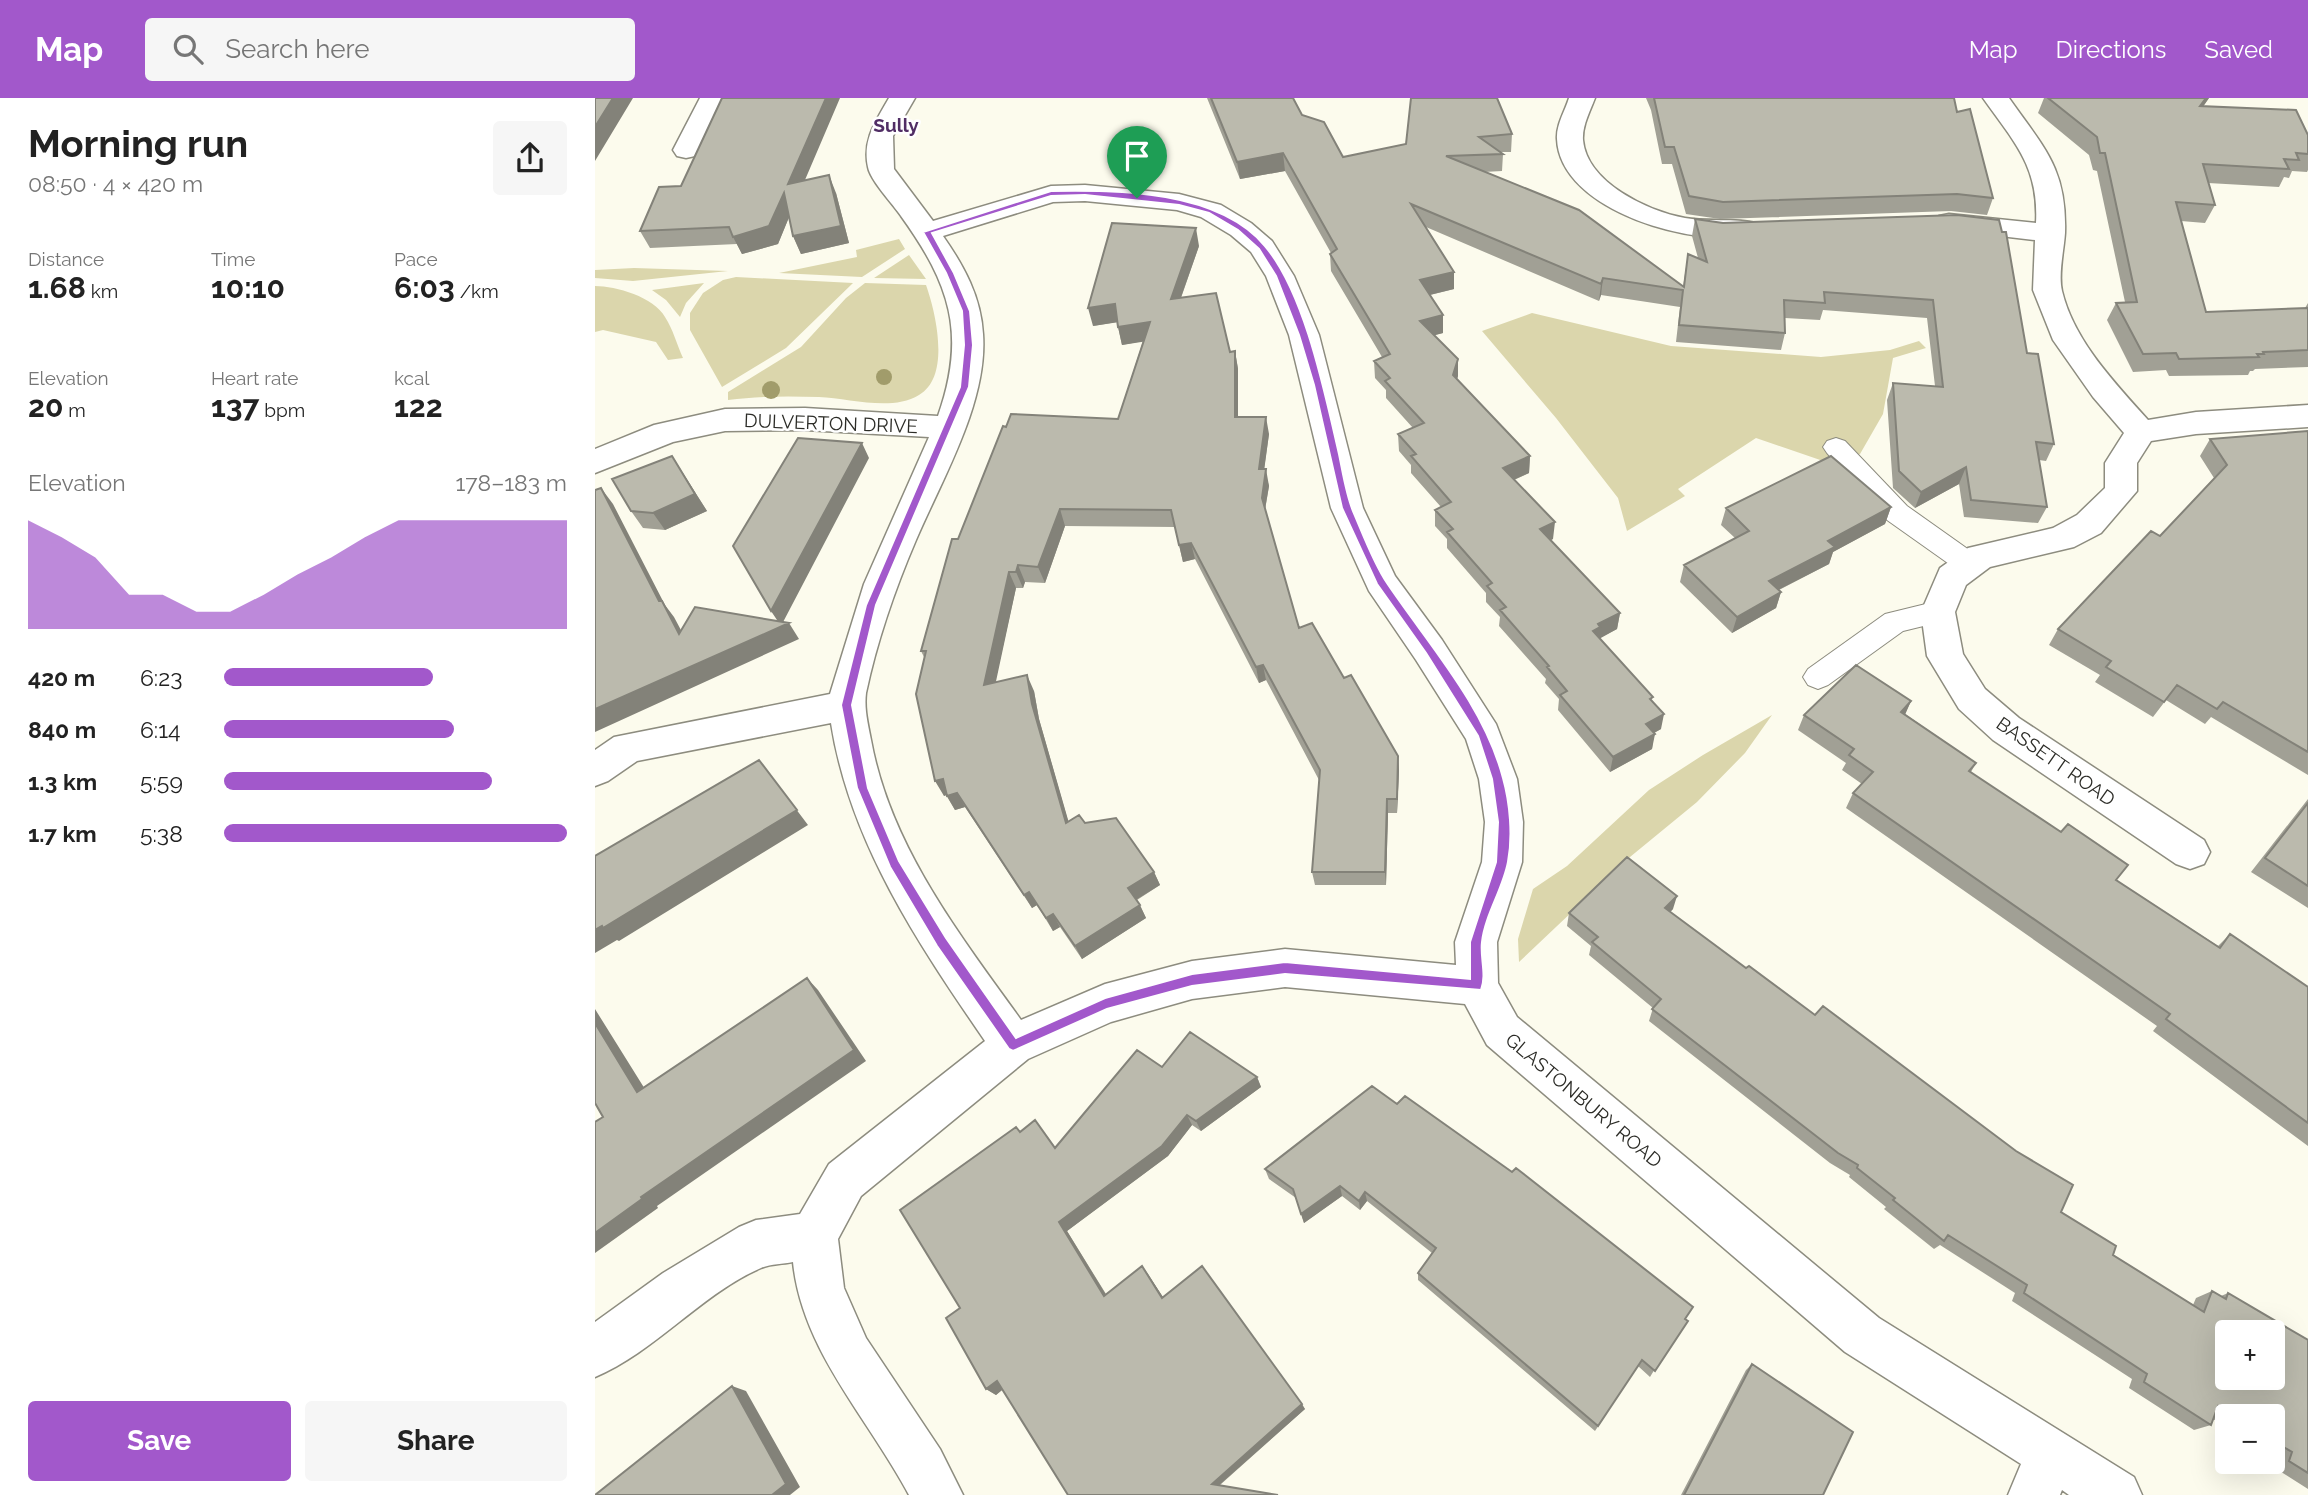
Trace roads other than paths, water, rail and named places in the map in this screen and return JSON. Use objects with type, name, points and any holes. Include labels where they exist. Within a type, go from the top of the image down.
[{"type":"street","points":[[686,150],[713,98]]},
{"type":"street","points":[[902,98],[880,136],[881,169],[927,232],[950,273],[966,311],[969,345],[964,387],[949,427],[871,605],[847,705],[862,788],[894,864],[941,942],[1013,1045]]},
{"type":"street","points":[[1582,98],[1570,139],[1580,170],[1617,200],[1666,221],[1720,230],[1773,229]]},
{"type":"street","points":[[1996,98],[2040,160],[2051,197],[2047,290],[2068,340],[2104,390],[2141,432]]},
{"type":"street","points":[[927,232],[1051,194],[1085,193],[1179,202],[1211,211],[1241,229],[1262,247],[1280,276],[1304,335],[1347,508],[1381,582],[1429,650],[1483,735],[1498,779],[1504,822],[1502,862],[1476,942],[1477,986],[1285,968],[1192,980],[1105,1004],[1013,1045],[845,1180],[814,1236],[820,1290],[849,1355],[922,1466],[937,1495]]},
{"type":"street","points":[[1925,222],[1951,222],[2051,233]]},
{"type":"street","points":[[1938,612],[1952,577],[1969,564],[2001,551],[2062,538],[2089,524],[2121,491],[2121,463],[2141,432],[2196,423],[2308,416]]},
{"type":"street","name":"DULVERTON DRIVE","points":[[595,462],[665,433],[725,420],[805,419],[949,427]]},
{"type":"street","name":"BASSETT ROAD","points":[[1938,612],[1945,656],[1972,699],[2006,730],[2190,852]]},
{"type":"street","points":[[595,770],[627,748],[847,705]]},
{"type":"street","name":"GLASTONBURY ROAD","points":[[1477,986],[1502,1031],[1862,1335],[2042,1474],[2116,1495]]},
{"type":"street","points":[[595,1352],[680,1290],[756,1244],[814,1236]]},
{"type":"lane","points":[[1836,447],[1897,513],[1969,564]]},
{"type":"lane","points":[[1818,677],[1895,622],[1938,612]]},
{"type":"district","name":"Sully","points":[[896,125]]}]
